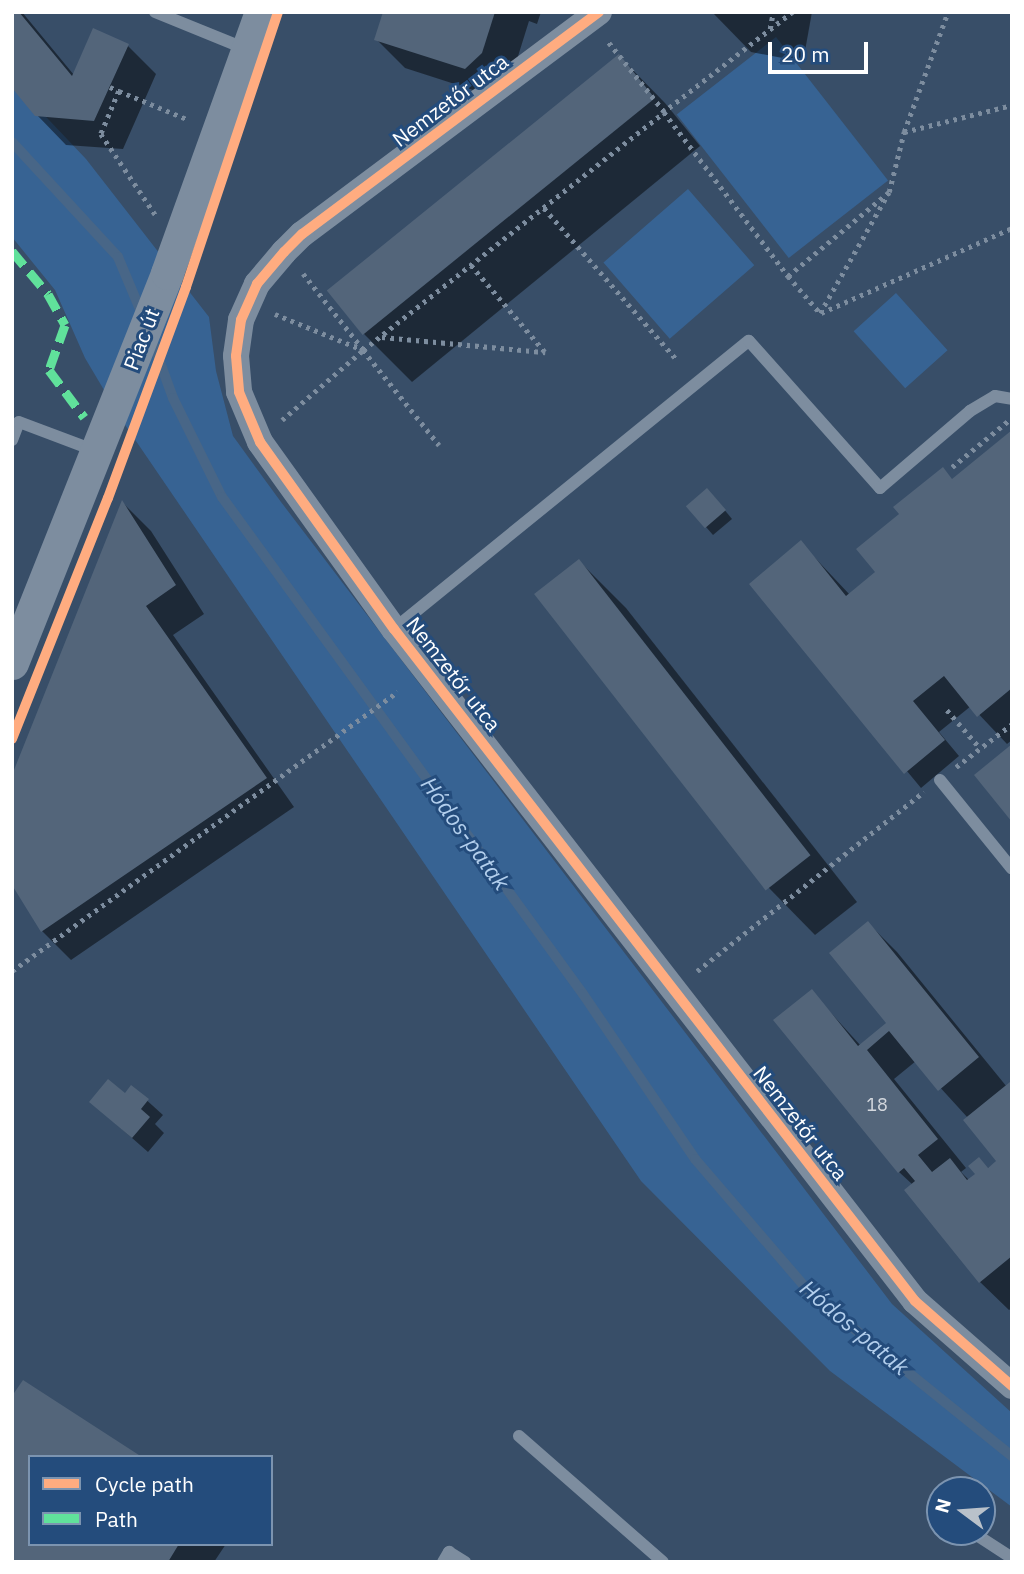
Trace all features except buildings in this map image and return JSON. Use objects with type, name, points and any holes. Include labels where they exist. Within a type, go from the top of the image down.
[{"type":"street","name":"Piac út","points":[[12,663],[172,259],[261,12]]},
{"type":"street","name":"Nemzetőr utca","points":[[601,24],[302,234],[284,252],[257,284],[241,320],[236,356],[239,392],[260,443],[394,629],[915,1301],[1012,1386]]},
{"type":"lane","points":[[155,12],[248,50]]},
{"type":"lane","points":[[394,629],[749,341],[880,488],[978,406],[995,396],[1012,399]]},
{"type":"lane","points":[[12,440],[19,422],[97,452]]},
{"type":"lane","points":[[940,780],[1012,869]]},
{"type":"lane","points":[[519,1436],[663,1562]]},
{"type":"lane","points":[[994,1546],[1012,1558]]},
{"type":"lane","points":[[443,1562],[449,1552],[465,1562]]},
{"type":"path","points":[[770,30],[773,12]]},
{"type":"path","points":[[281,420],[363,350],[793,12]]},
{"type":"path","points":[[820,313],[889,192],[904,132],[948,12]]},
{"type":"path","points":[[601,24],[788,276],[820,313]]},
{"type":"path","points":[[110,86],[218,132]]},
{"type":"path","points":[[119,91],[101,134],[172,259]]},
{"type":"path","points":[[904,132],[1012,105]]},
{"type":"path","points":[[788,276],[889,192]]},
{"type":"path","points":[[544,208],[676,359]]},
{"type":"path","points":[[820,313],[1012,228]]},
{"type":"path","points":[[284,252],[439,445]]},
{"type":"path","points":[[380,337],[545,352],[471,265]]},
{"type":"path","points":[[248,303],[363,350]]},
{"type":"path","points":[[953,467],[1012,418]]},
{"type":"path","points":[[12,971],[398,692]]},
{"type":"path","points":[[947,710],[980,748]]},
{"type":"path","points":[[694,973],[1012,724]]},
{"type":"shaded area","points":[[776,37],[888,180],[789,258],[677,115]]},
{"type":"shaded area","points":[[12,81],[86,159],[209,317],[216,371],[233,436],[281,502],[892,1304],[1012,1413],[1012,1507],[996,1495],[996,1476],[971,1476],[830,1371],[641,1181],[123,422],[85,358],[55,290],[12,237]]},
{"type":"shaded area","points":[[688,189],[754,265],[670,339],[603,262]]},
{"type":"shaded area","points":[[896,293],[948,350],[905,388],[854,331]]},
{"type":"waterway","name":"Hódos-patak","points":[[12,142],[118,257],[142,314]]},
{"type":"waterway","name":"Hódos-patak","points":[[150,335],[173,398],[222,497],[583,994],[695,1159],[811,1294],[1012,1456]]},
{"type":"marked path","points":[[12,251],[48,294],[65,325],[49,370],[84,417]]},
{"type":"cycle path","points":[[12,739],[108,498],[186,287],[278,12]]},
{"type":"cycle path","points":[[599,12],[302,234],[284,252],[257,284],[241,320],[236,356],[239,392],[260,442],[394,629],[915,1301],[1012,1386]]}]
